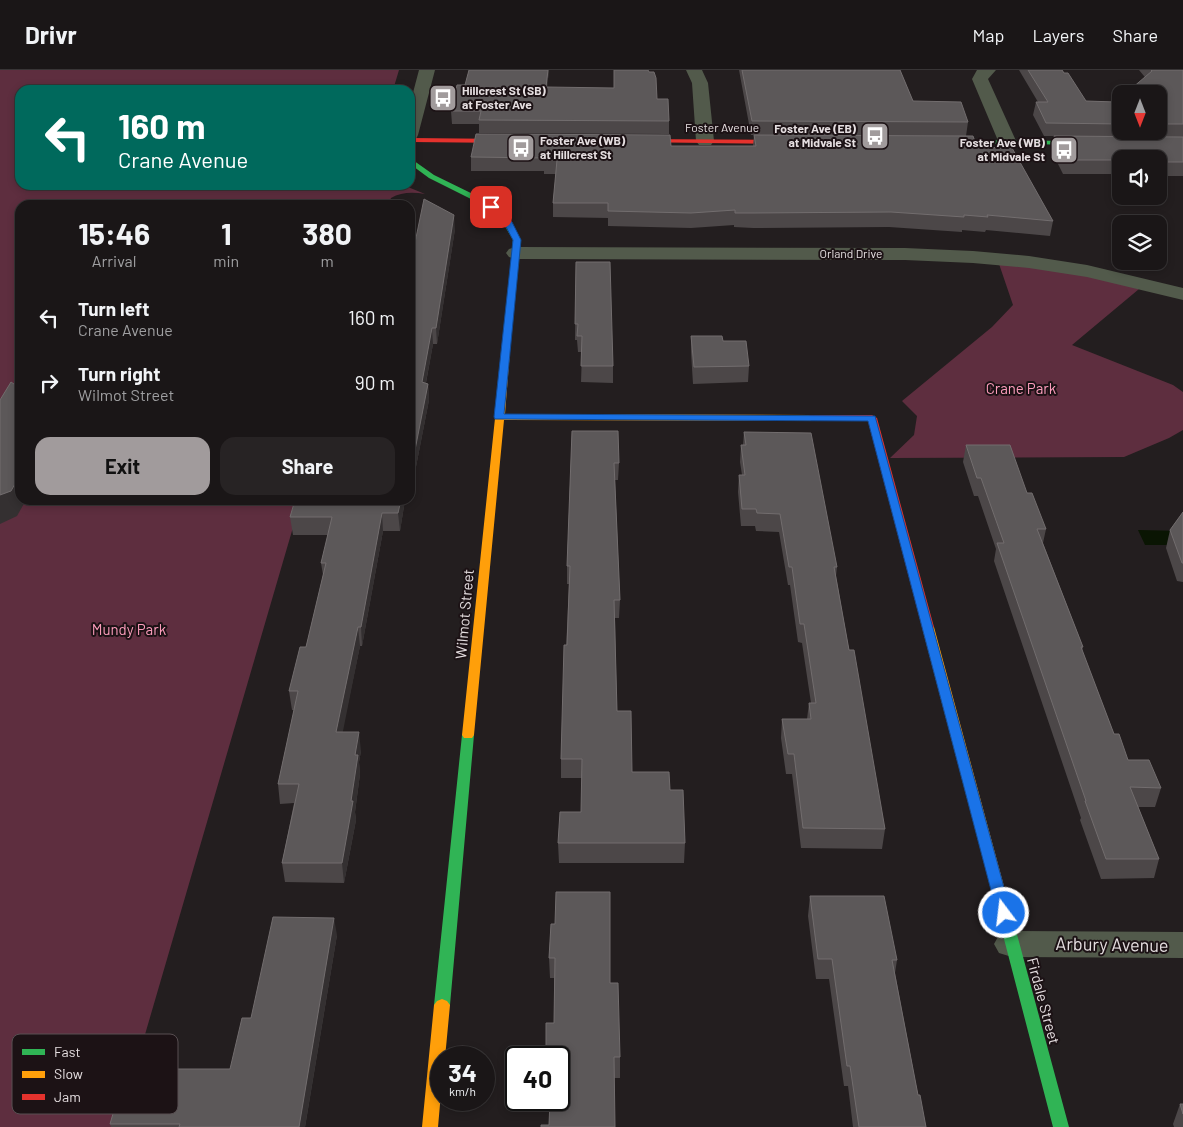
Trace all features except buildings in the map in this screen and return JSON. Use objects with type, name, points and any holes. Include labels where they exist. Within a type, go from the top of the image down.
[{"type":"street","points":[[415,116],[427,70]]},
{"type":"street","points":[[694,70],[700,84],[705,141]]},
{"type":"street","points":[[988,70],[981,74],[980,79],[1008,143]]},
{"type":"street","points":[[415,140],[520,141]]},
{"type":"street","name":"Foster Avenue","points":[[617,141],[802,142]]},
{"type":"street","points":[[930,142],[1097,143]]},
{"type":"street","name":"Wilmot Street","points":[[415,165],[430,177],[477,198],[501,215],[515,233],[517,240],[430,1127]]},
{"type":"street","name":"Orland Drive","points":[[516,253],[905,254],[973,257],[1087,270],[1183,294]]},
{"type":"street","name":"Firdale Street","points":[[499,417],[872,418],[1060,1127]]},
{"type":"street","name":"Arbury Avenue","points":[[1012,944],[1183,945]]},
{"type":"green space","name":"Mundy Park","points":[[0,70],[399,70],[394,85],[15,85],[15,190],[415,190],[425,194],[403,194],[390,200],[15,200],[15,505],[300,505],[145,1034],[12,1034],[12,1114],[122,1114],[118,1127],[0,1127]]},
{"type":"green space","name":"Crane Park","points":[[997,258],[1145,284],[1072,345],[1173,385],[1183,392],[1183,430],[1124,457],[890,458],[914,435],[917,416],[902,401],[992,327],[1013,305]]},
{"type":"shaded area","points":[[1138,530],[1183,531],[1183,545],[1145,545]]},
{"type":"traffic: fast","points":[[937,142],[1089,143]]},
{"type":"traffic: fast","points":[[415,164],[443,183],[476,198],[497,212],[506,221],[517,240],[506,351]]},
{"type":"traffic: fast","points":[[442,1005],[468,735]]},
{"type":"traffic: fast","points":[[1005,916],[1061,1127]]},
{"type":"traffic: slow","points":[[468,735],[506,351]]},
{"type":"traffic: slow","points":[[499,417],[810,418]]},
{"type":"traffic: slow","points":[[928,627],[1005,916]]},
{"type":"traffic: slow","points":[[430,1127],[442,1005]]},
{"type":"traffic: jam","points":[[415,140],[512,141]]},
{"type":"traffic: jam","points":[[632,141],[792,142]]},
{"type":"traffic: jam","points":[[810,418],[872,418],[928,627]]},
{"type":"place","name":"Hillcrest St (SB) at Foster Ave","points":[[443,98]]},
{"type":"place","name":"Foster Ave (EB) at Midvale St","points":[[875,136]]},
{"type":"place","name":"Foster Ave (WB) at Hillcrest St","points":[[521,148]]},
{"type":"place","name":"Foster Ave (WB) at Midvale St","points":[[1064,150]]},
{"type":"route","points":[[491,207],[509,224],[517,240],[499,417],[872,418],[1004,913]]}]
